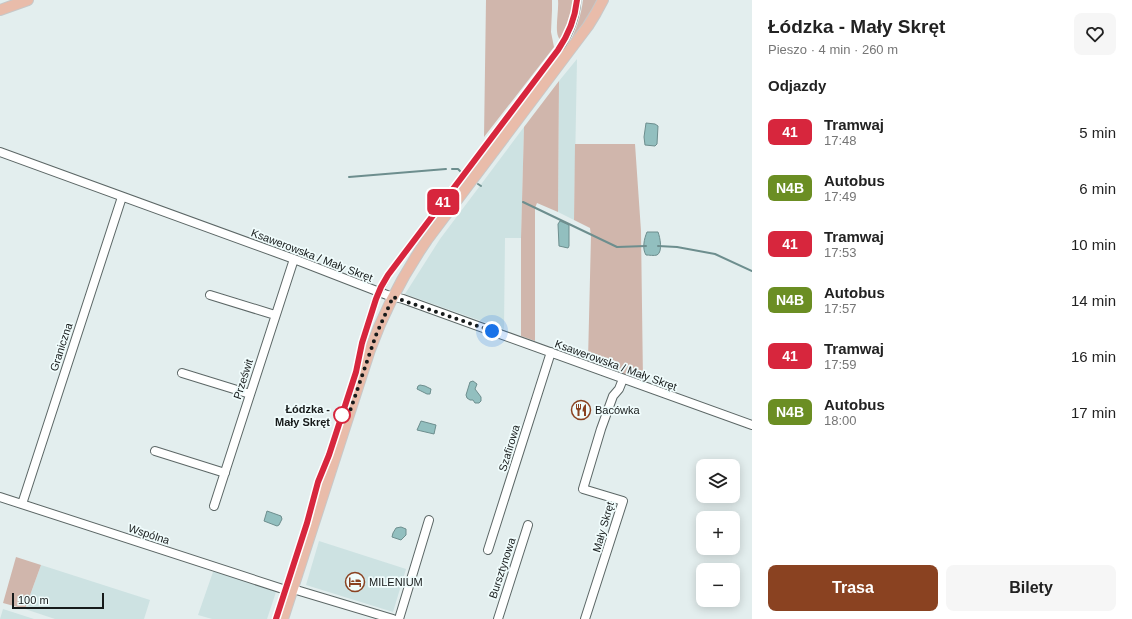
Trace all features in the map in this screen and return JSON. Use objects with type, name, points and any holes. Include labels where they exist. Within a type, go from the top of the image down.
[{"type":"main road","points":[[0,10],[28,0]]},
{"type":"main road","points":[[283,619],[370,350],[393,297],[427,240],[588,26],[602,1]]},
{"type":"street","name":"Ksawerowska / Mały Skręt","points":[[0,152],[294,259],[393,297],[411,302],[752,425]]},
{"type":"street","name":"Graniczna","points":[[22,504],[122,196]]},
{"type":"street","name":"Prześwit","points":[[214,506],[294,259]]},
{"type":"street","points":[[210,295],[275,316]]},
{"type":"street","name":"Szafirowa","points":[[488,550],[550,352]]},
{"type":"street","points":[[182,373],[250,394]]},
{"type":"street","name":"Mały Skręt","points":[[585,619],[624,502],[583,489],[601,429],[611,402],[619,389],[623,378]]},
{"type":"street","points":[[155,451],[225,473]]},
{"type":"street","name":"Wspólna","points":[[0,497],[292,590],[393,619]]},
{"type":"street","points":[[398,619],[429,520]]},
{"type":"street","name":"Bursztynowa","points":[[498,619],[528,525]]},
{"type":"shaded area","points":[[486,0],[552,0],[551,32],[554,47],[484,137]]},
{"type":"shaded area","points":[[558,0],[575,0],[571,21],[562,41],[557,33]]},
{"type":"shaded area","points":[[583,0],[597,0],[591,14],[568,45],[578,23]]},
{"type":"shaded area","points":[[577,59],[574,220],[558,212],[559,81]]},
{"type":"shaded area","points":[[559,81],[558,212],[537,203],[535,208],[535,341],[521,336],[521,238],[524,127]]},
{"type":"shaded area","points":[[524,127],[521,238],[505,238],[504,329],[405,294],[440,239]]},
{"type":"shaded area","points":[[575,144],[635,144],[641,231],[643,381],[588,360],[591,236],[590,228],[574,220]]},
{"type":"shaded area","points":[[319,541],[406,569],[393,612],[306,585]]},
{"type":"shaded area","points":[[16,557],[41,565],[25,609],[3,603]]},
{"type":"shaded area","points":[[41,565],[150,600],[144,619],[55,619],[25,609]]},
{"type":"shaded area","points":[[214,569],[277,589],[267,619],[212,619],[198,615]]},
{"type":"shaded area","points":[[3,609],[34,619],[0,619]]},
{"type":"water","points":[[646,123],[655,124],[658,126],[657,144],[655,146],[645,145],[644,137]]},
{"type":"water","points":[[560,221],[569,225],[568,248],[559,246],[558,224]]},
{"type":"water","points":[[647,232],[658,232],[660,251],[657,255],[646,255],[645,253],[644,244]]},
{"type":"water","points":[[473,381],[477,384],[475,389],[481,397],[481,401],[479,403],[475,403],[473,400],[470,400],[466,395],[470,382]]},
{"type":"water","points":[[420,385],[431,389],[430,394],[417,389]]},
{"type":"water","points":[[421,421],[436,425],[434,434],[417,430]]},
{"type":"water","points":[[267,511],[281,516],[282,519],[279,525],[277,526],[264,521]]},
{"type":"water","points":[[401,527],[406,529],[406,535],[401,540],[392,537],[396,528]]},
{"type":"waterway","points":[[349,177],[446,169]]},
{"type":"waterway","points":[[452,169],[458,169],[461,172]]},
{"type":"waterway","points":[[523,202],[617,247],[646,246]]},
{"type":"waterway","points":[[658,246],[677,247],[715,254],[752,271]]},
{"type":"tram line","name":"41","points":[[276,619],[307,523],[318,482],[329,455],[356,372],[360,348],[381,287],[388,275],[558,50],[572,25],[577,0]]},
{"type":"tram line","points":[[276,619],[307,523],[318,482],[329,455],[379,300],[391,277],[565,47],[576,25],[581,0]]},
{"type":"place","name":"Bacówka","points":[[581,410]]},
{"type":"place","name":"Łódzka - Mały Skręt","points":[[342,415]]},
{"type":"place","name":"MILENIUM","points":[[355,582]]},
{"type":"route","points":[[342,415],[348,417],[370,350],[393,297],[492,331]]}]
